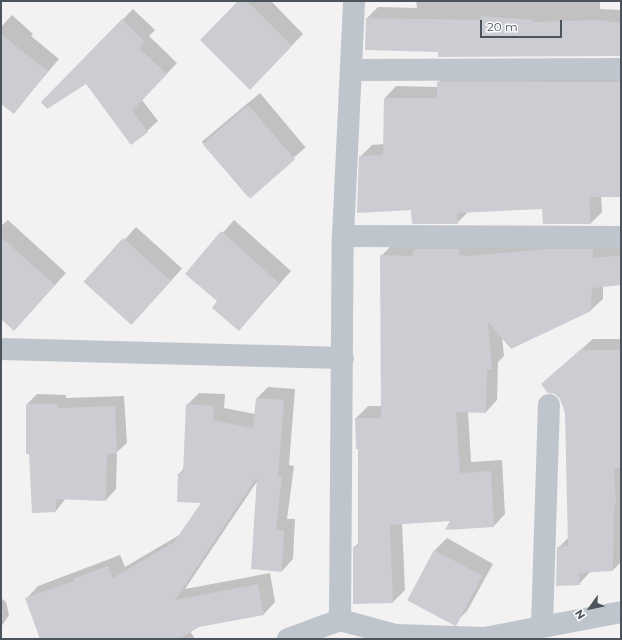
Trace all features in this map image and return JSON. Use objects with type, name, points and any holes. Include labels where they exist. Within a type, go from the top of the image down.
[{"type":"street","points":[[340,620],[343,236],[352,70],[354,1]]},
{"type":"street","points":[[352,70],[621,69]]},
{"type":"street","points":[[343,236],[621,237]]},
{"type":"street","points":[[1,349],[343,358]]},
{"type":"street","points":[[542,626],[549,405]]},
{"type":"street","points":[[288,639],[340,620],[396,636],[484,638],[621,612]]},
{"type":"building","points":[[238,1],[247,1],[292,46],[250,90],[200,40]]},
{"type":"building","points":[[481,16],[533,20],[533,22],[598,20],[621,23],[621,56],[438,57],[438,52],[365,50],[366,18],[481,20]]},
{"type":"building","points":[[122,19],[145,42],[139,48],[167,74],[132,111],[148,132],[131,145],[86,84],[47,109],[41,102]]},
{"type":"building","points":[[1,34],[48,71],[14,114],[1,104]]},
{"type":"building","points":[[437,82],[621,82],[621,197],[589,197],[591,224],[543,224],[542,209],[457,213],[458,224],[412,224],[411,210],[357,213],[359,156],[383,155],[384,98],[437,98]]},
{"type":"building","points":[[248,105],[295,159],[250,199],[203,144]]},
{"type":"building","points":[[221,231],[279,283],[239,331],[212,308],[217,301],[185,274]]},
{"type":"building","points":[[1,237],[55,285],[14,331],[1,319]]},
{"type":"building","points":[[123,238],[171,281],[131,325],[84,282]]},
{"type":"building","points":[[413,249],[459,249],[460,255],[469,256],[545,249],[593,249],[593,258],[621,255],[621,285],[592,288],[591,311],[511,349],[488,322],[492,369],[487,369],[486,413],[456,412],[460,473],[491,471],[494,527],[445,530],[450,521],[390,525],[393,603],[353,604],[353,547],[358,546],[358,449],[356,449],[355,418],[381,418],[380,255],[413,256]]},
{"type":"building","points":[[580,350],[621,350],[621,468],[614,468],[616,505],[614,505],[613,571],[579,573],[580,585],[556,586],[557,547],[568,546],[565,413],[560,399],[555,394],[548,393],[541,384]]},
{"type":"building","points":[[256,398],[284,400],[278,477],[282,477],[276,530],[284,531],[282,572],[251,569],[257,477],[175,600],[258,584],[264,615],[199,627],[179,639],[40,639],[25,598],[74,581],[73,579],[108,566],[113,578],[174,542],[201,503],[177,502],[178,473],[183,473],[186,404],[214,406],[213,420],[253,428]]},
{"type":"building","points":[[26,404],[57,404],[57,408],[115,406],[117,454],[107,454],[106,501],[56,499],[56,512],[32,513],[29,454],[26,454]]},
{"type":"building","points":[[434,550],[483,576],[456,626],[407,600]]}]
